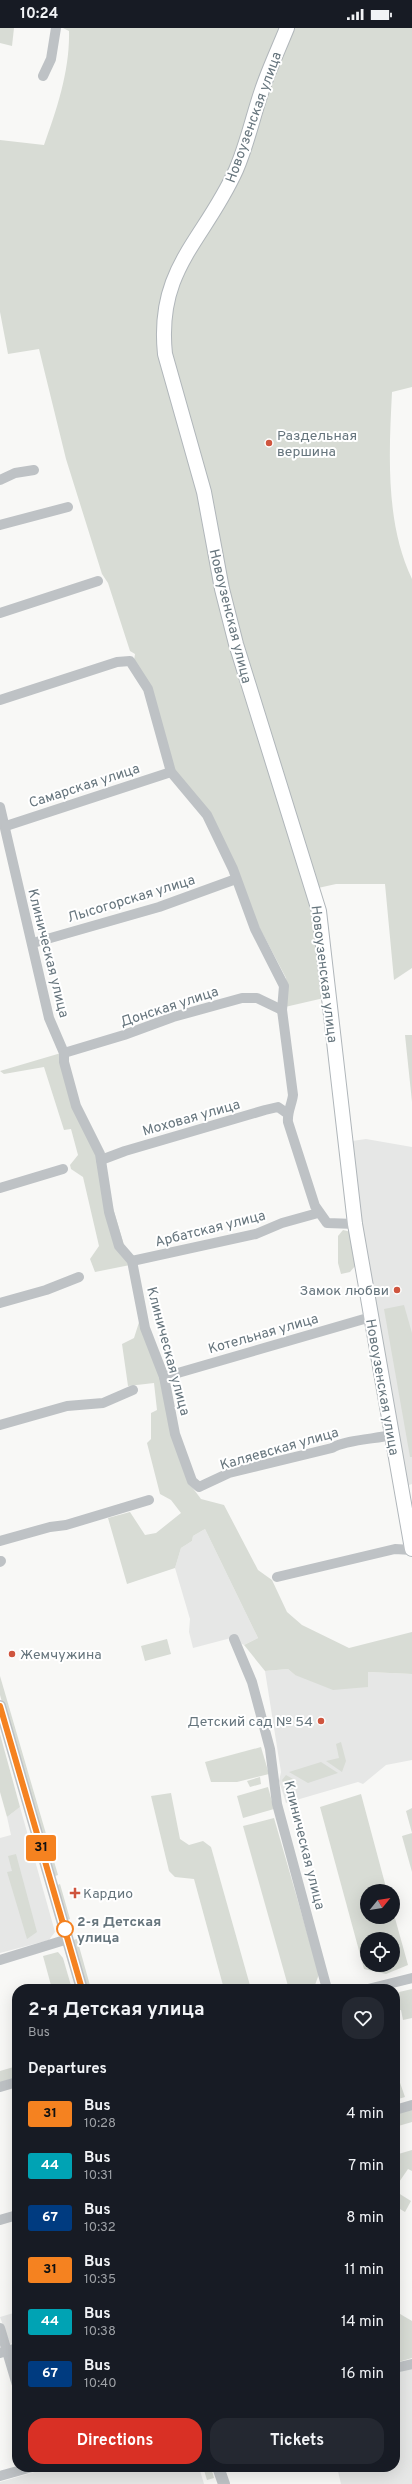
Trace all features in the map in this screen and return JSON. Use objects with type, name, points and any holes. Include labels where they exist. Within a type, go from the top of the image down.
[{"type":"main road","name":"Новоузенская улица","points":[[287,28],[262,89],[236,169],[218,207],[186,254],[174,277],[164,308],[162,331],[165,354],[204,492],[222,589],[236,644],[319,911],[355,1224],[412,1549]]},
{"type":"street","points":[[43,76],[51,59],[56,28]]},
{"type":"street","points":[[0,480],[14,473],[34,470]]},
{"type":"street","points":[[0,525],[68,507]]},
{"type":"street","points":[[0,613],[98,581]]},
{"type":"street","points":[[0,700],[39,689],[46,684],[62,679],[95,671],[117,662],[130,660],[148,689],[171,772],[207,815],[236,879],[255,929],[284,986],[282,1010],[293,1095],[288,1114],[318,1213],[327,1223],[355,1224]]},
{"type":"street","name":"Самарская улица","points":[[6,826],[171,772]]},
{"type":"street","name":"Клиническая улица","points":[[0,807],[6,826],[8,845],[33,943],[49,1018],[64,1053],[64,1062],[76,1106],[101,1160],[109,1212],[119,1246],[132,1261],[145,1328],[164,1377],[175,1434],[192,1481],[199,1487]]},
{"type":"street","name":"Лысогорская улица","points":[[33,943],[159,907],[236,879]]},
{"type":"street","name":"Донская улица","points":[[64,1053],[124,1036],[173,1017],[242,998],[257,998],[282,1010]]},
{"type":"street","name":"Моховая улица","points":[[101,1160],[125,1151],[265,1110],[278,1107],[288,1114]]},
{"type":"street","points":[[0,1188],[63,1169]]},
{"type":"street","name":"Арбатская улица","points":[[132,1261],[256,1234],[282,1223],[318,1213]]},
{"type":"street","points":[[0,1303],[46,1290],[79,1277]]},
{"type":"street","name":"Котельная улица","points":[[164,1377],[371,1317]]},
{"type":"street","points":[[0,1425],[67,1406],[103,1403],[133,1390]]},
{"type":"street","name":"Каляевская улица","points":[[199,1487],[229,1473],[332,1448],[340,1443],[355,1442],[392,1435]]},
{"type":"street","points":[[0,1540],[50,1527],[66,1526],[149,1500]]},
{"type":"street","points":[[277,1577],[395,1549],[412,1549]]},
{"type":"street","name":"Клиническая улица","points":[[234,1639],[254,1689],[270,1749],[277,1804],[326,1984]]},
{"type":"street","points":[[0,1706],[81,1984]]},
{"type":"street","points":[[0,1960],[68,1939]]},
{"type":"street","points":[[388,1984],[412,1978]]},
{"type":"street","points":[[0,2087],[12,2083]]},
{"type":"street","points":[[400,2109],[412,2105]]},
{"type":"street","points":[[0,2220],[12,2216]]},
{"type":"street","points":[[0,2328],[4,2352],[12,2372]]},
{"type":"street","points":[[400,2367],[412,2364]]},
{"type":"street","points":[[0,2476],[14,2472]]},
{"type":"street","points":[[220,2472],[224,2484]]},
{"type":"shaded area","points":[[0,28],[14,28],[12,46],[0,43]]},
{"type":"shaded area","points":[[63,28],[283,28],[253,115],[233,166],[221,190],[171,276],[163,299],[159,324],[160,353],[198,492],[223,624],[314,911],[324,998],[285,1007],[288,996],[286,978],[254,917],[237,868],[173,767],[134,661],[135,654],[130,651],[108,583],[102,574],[66,459],[39,349],[8,354],[0,312],[0,140],[44,145],[54,117],[65,75],[69,46],[69,31]]},
{"type":"shaded area","points":[[293,28],[412,28],[412,387],[392,392],[390,463],[393,511],[397,534],[403,557],[412,579],[412,968],[394,980],[385,884],[336,884],[318,888],[240,643],[170,352],[168,329],[178,280],[267,89]]},
{"type":"shaded area","points":[[405,1035],[412,1035],[412,1102]]},
{"type":"shaded area","points":[[61,1053],[98,1158],[130,1265],[95,1272],[90,1259],[99,1246],[83,1177],[71,1169],[70,1165],[78,1155],[71,1129],[64,1130],[44,1067],[4,1074],[0,1071]]},
{"type":"shaded area","points":[[366,1139],[412,1147],[412,1484],[406,1486],[361,1222],[352,1141]]},
{"type":"shaded area","points":[[343,1230],[351,1232],[356,1265],[350,1272],[341,1274],[338,1263],[338,1236]]},
{"type":"shaded area","points":[[404,1305],[412,1333],[412,1457],[410,1457],[384,1309]]},
{"type":"shaded area","points":[[141,1316],[163,1383],[189,1483],[201,1499],[224,1505],[258,1570],[272,1580],[287,1612],[302,1625],[349,1648],[412,1632],[412,1674],[368,1672],[368,1687],[333,1690],[295,1675],[288,1669],[265,1671],[244,1645],[258,1638],[205,1529],[193,1536],[192,1541],[181,1548],[175,1568],[127,1584],[108,1518],[130,1512],[145,1535],[156,1533],[181,1513],[171,1500],[160,1494],[147,1443],[151,1439],[151,1413],[157,1410],[154,1383],[128,1386],[122,1344],[134,1338]]},
{"type":"shaded area","points":[[205,1529],[258,1638],[244,1645],[231,1638],[193,1648],[189,1632],[190,1619],[175,1568],[181,1548],[192,1541],[193,1536]]},
{"type":"shaded area","points":[[167,1639],[171,1654],[145,1661],[141,1646]]},
{"type":"shaded area","name":"Детский сад № 54","points":[[288,1669],[295,1675],[368,1672],[412,1674],[412,1760],[386,1765],[363,1784],[358,1782],[286,1803],[279,1781],[281,1772],[265,1671]]},
{"type":"shaded area","points":[[0,1676],[58,1875],[52,1877],[0,1695]]},
{"type":"shaded area","points":[[0,1734],[20,1807],[7,1817],[0,1792]]},
{"type":"shaded area","points":[[341,1742],[346,1761],[342,1772],[326,1761],[339,1758],[336,1744]]},
{"type":"shaded area","points":[[261,1747],[269,1774],[237,1782],[211,1782],[205,1762]]},
{"type":"shaded area","points":[[321,1762],[338,1773],[308,1783],[289,1772]]},
{"type":"shaded area","points":[[286,1775],[293,1779],[295,1788],[288,1789],[285,1787],[282,1780]]},
{"type":"shaded area","points":[[260,1777],[261,1784],[250,1787],[247,1781]]},
{"type":"shaded area","points":[[268,1787],[274,1809],[243,1818],[237,1796]]},
{"type":"shaded area","points":[[171,1793],[180,1839],[189,1845],[203,1841],[211,1847],[250,1984],[223,1984],[194,1879],[175,1877],[169,1871],[151,1796]]},
{"type":"shaded area","points":[[361,1794],[385,1884],[360,1884],[360,1924],[397,1924],[399,1932],[360,1932],[360,1954],[320,1807]]},
{"type":"shaded area","points":[[20,1807],[55,1932],[49,1940],[0,1953],[0,1838],[11,1835],[7,1817]]},
{"type":"shaded area","points":[[412,1808],[412,1833],[406,1811]]},
{"type":"shaded area","points":[[274,1818],[319,1974],[315,1984],[288,1984],[243,1826]]},
{"type":"shaded area","points":[[412,1833],[412,1872],[402,1836]]},
{"type":"shaded area","points":[[16,1854],[37,1932],[27,1939],[7,1872],[12,1871],[8,1856]]},
{"type":"shaded area","points":[[60,1884],[70,1919],[65,1921],[55,1886]]},
{"type":"shaded area","points":[[400,1936],[408,1965],[400,1968]]},
{"type":"shaded area","points":[[77,1939],[90,1984],[85,1984],[73,1940]]},
{"type":"shaded area","points":[[58,1952],[63,1958],[71,1984],[51,1984],[43,1956]]},
{"type":"shaded area","points":[[377,1972],[391,1972],[386,1974]]},
{"type":"shaded area","points":[[412,1989],[412,2018],[403,2020],[400,2010],[400,1992]]},
{"type":"shaded area","points":[[12,2067],[12,2079],[0,2083],[0,2071]]},
{"type":"shaded area","points":[[400,2083],[405,2097],[400,2098]]},
{"type":"shaded area","points":[[412,2109],[412,2122],[400,2126],[400,2113]]},
{"type":"shaded area","points":[[412,2150],[412,2171],[408,2169],[400,2181],[400,2154]]},
{"type":"shaded area","points":[[400,2194],[411,2201],[405,2212],[400,2209]]},
{"type":"shaded area","points":[[12,2313],[12,2343],[10,2344],[0,2317]]},
{"type":"shaded area","points":[[400,2314],[412,2321],[412,2358],[400,2362]]},
{"type":"shaded area","points":[[412,2368],[412,2484],[341,2484],[338,2472],[400,2472],[400,2372]]},
{"type":"shaded area","points":[[35,2472],[200,2472],[204,2484],[0,2484],[0,2482]]},
{"type":"shaded area","points":[[205,2472],[212,2472],[214,2478],[207,2480]]},
{"type":"bus line","name":"31","points":[[0,1706],[81,1984]]},
{"type":"place","name":"Раздельная вершина","points":[[269,443]]},
{"type":"place","name":"Замок любви","points":[[397,1290]]},
{"type":"place","name":"Жемчужина","points":[[12,1654]]},
{"type":"place","name":"Детский сад № 54","points":[[321,1721]]},
{"type":"place","name":"Кардио","points":[[75,1893]]},
{"type":"place","name":"2-я Детская улица","points":[[65,1929]]}]
